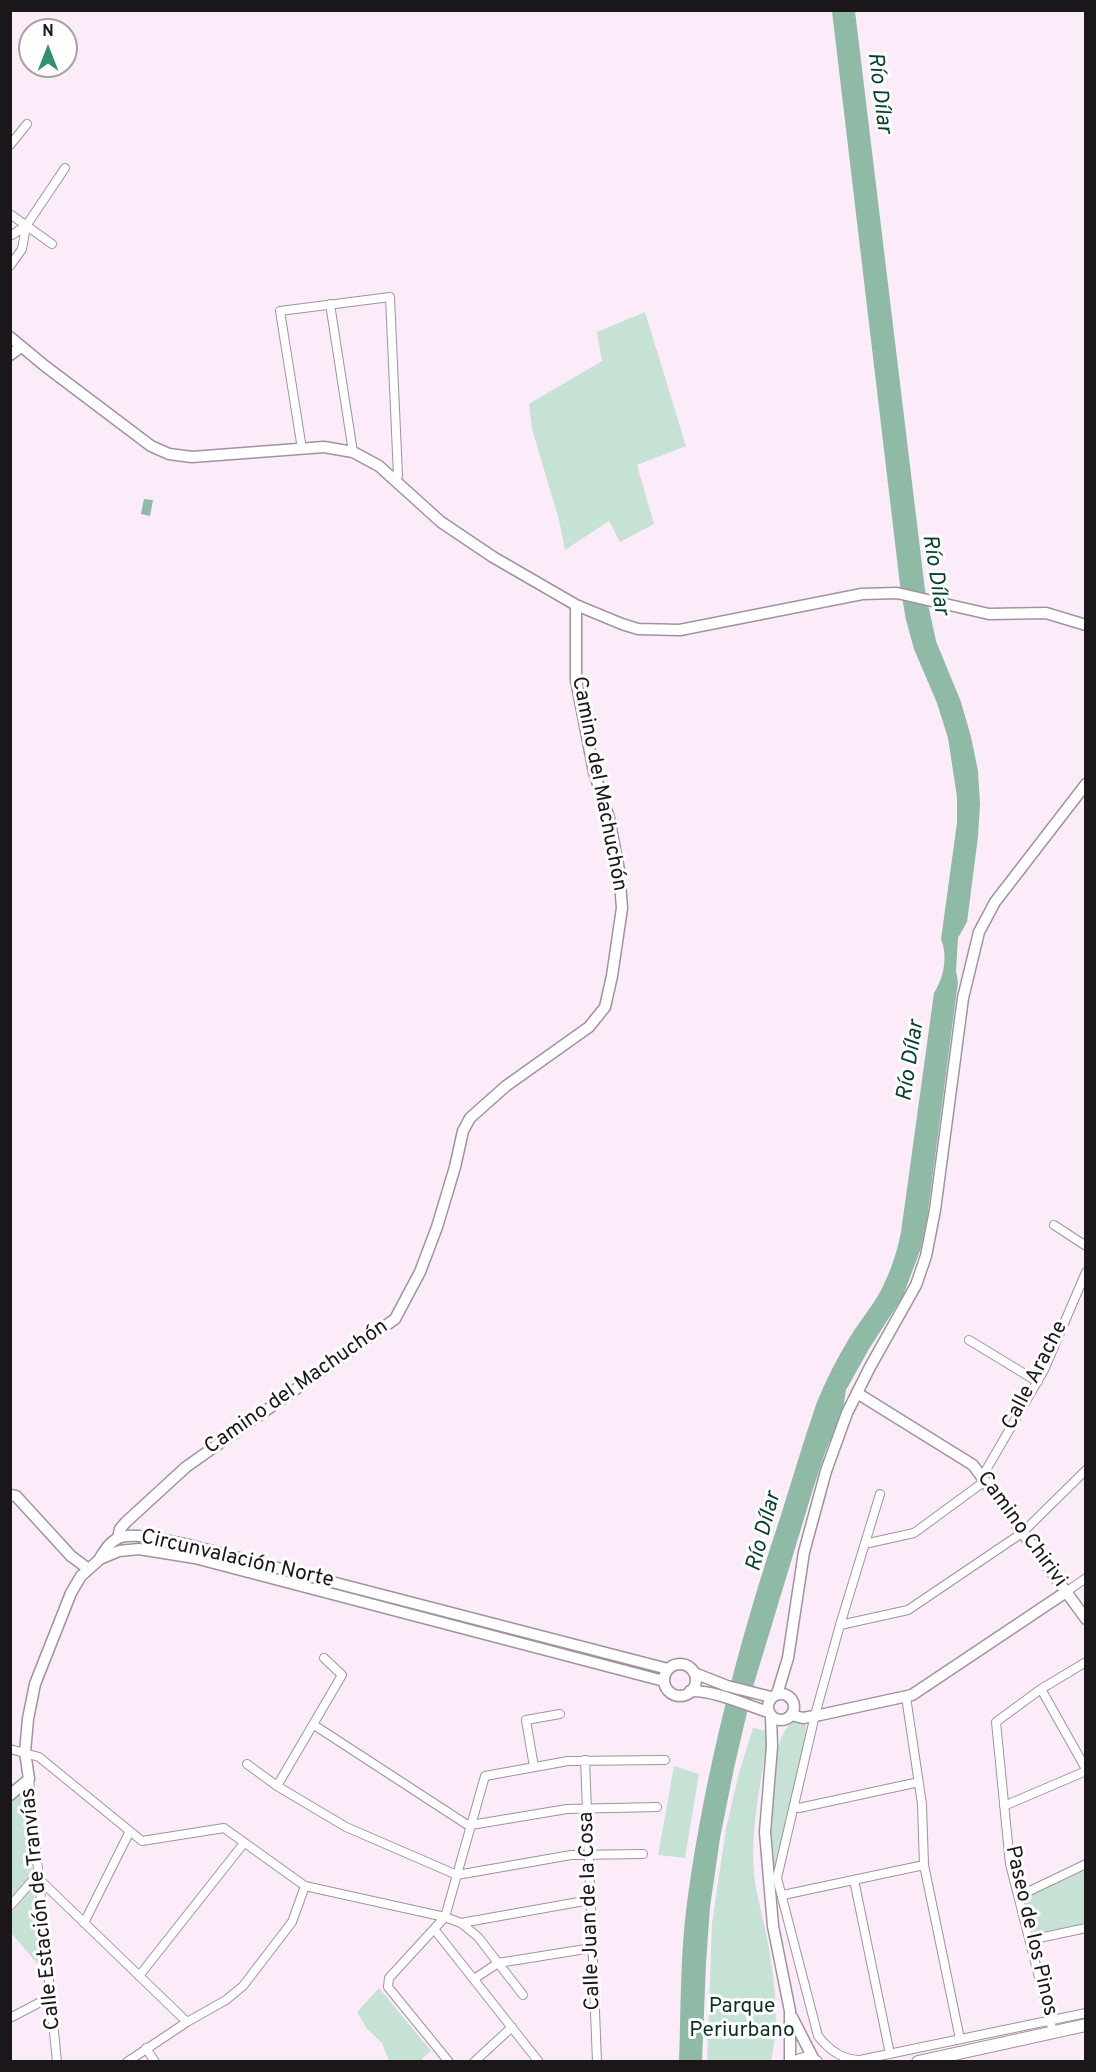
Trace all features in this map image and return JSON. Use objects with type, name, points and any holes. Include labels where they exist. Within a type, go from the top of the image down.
[{"type":"main road","points":[[918,2061],[1052,2026],[1086,2025]]},
{"type":"main road","points":[[795,2061],[802,2058],[815,2061]]},
{"type":"street","points":[[10,144],[27,124]]},
{"type":"street","points":[[10,266],[22,249],[26,226],[65,168]]},
{"type":"street","points":[[10,214],[52,244]]},
{"type":"street","points":[[10,236],[26,226]]},
{"type":"street","points":[[302,449],[280,311],[390,297],[398,476],[394,480]]},
{"type":"street","points":[[330,304],[353,452]]},
{"type":"street","points":[[10,337],[151,446],[169,454],[192,457],[338,448],[353,452],[379,466],[455,533],[493,557],[576,605],[638,629],[680,630],[862,594],[897,593],[989,614],[1046,613],[1086,625]]},
{"type":"street","points":[[10,355],[21,347]]},
{"type":"street","name":"Camino del Machuchón","points":[[118,1538],[120,1529],[126,1522],[186,1467],[395,1319],[420,1272],[437,1227],[463,1131],[470,1118],[507,1086],[589,1027],[605,1007],[622,908],[619,870],[609,818],[594,772],[576,680],[576,605]]},
{"type":"street","points":[[790,2061],[790,2011],[773,1926],[768,1877],[766,1822],[772,1746],[768,1705],[774,1696],[788,1659],[804,1552],[818,1496],[838,1437],[857,1393],[911,1295],[926,1256],[936,1199],[963,998],[979,932],[994,902],[1086,784]]},
{"type":"street","points":[[1054,1225],[1086,1246]]},
{"type":"street","name":"Calle Arache","points":[[866,1542],[914,1533],[983,1479],[1038,1382],[1086,1272]]},
{"type":"street","points":[[969,1340],[1038,1382]]},
{"type":"street","name":"Camino Chirivi","points":[[857,1393],[973,1465],[1086,1619]]},
{"type":"street","points":[[840,1625],[908,1610],[1022,1533],[1086,1470]]},
{"type":"street","points":[[880,1494],[815,1715],[777,1878],[819,2036],[835,2053],[852,2060],[860,2060],[960,2039],[1052,2026],[1086,2013]]},
{"type":"street","points":[[10,1495],[16,1496],[71,1556],[87,1568]]},
{"type":"street","name":"Circunvalación Norte","points":[[100,1559],[112,1541],[132,1535],[189,1545],[668,1669]]},
{"type":"street","points":[[118,1538],[123,1543],[139,1549]]},
{"type":"street","name":"Circunvalación Norte","points":[[100,1559],[119,1551],[139,1549],[195,1558],[664,1681]]},
{"type":"street","name":"Calle Estación de Tranvías","points":[[57,2061],[25,1752],[28,1719],[35,1684],[71,1593],[87,1568],[100,1559]]},
{"type":"street","points":[[815,1715],[791,1700],[774,1696],[752,1694],[725,1692],[697,1690],[680,1695],[666,1688],[664,1681],[668,1669],[682,1664],[725,1692],[777,1719],[803,1718],[906,1697],[1086,1578]]},
{"type":"street","points":[[277,1786],[342,1675],[324,1658]]},
{"type":"street","points":[[772,1746],[788,1717],[791,1700],[788,1659]]},
{"type":"street","points":[[1004,1806],[1086,1770],[1041,1689],[1086,1662]]},
{"type":"street","points":[[690,1691],[695,1683],[694,1673]]},
{"type":"street","name":"Paseo de los Pinos","points":[[1041,1689],[996,1722],[1011,1864],[1052,2026]]},
{"type":"street","points":[[906,1697],[922,1804],[924,1865],[960,2039]]},
{"type":"street","points":[[534,1767],[526,1720],[560,1714]]},
{"type":"street","points":[[314,1725],[465,1824],[471,1825],[567,1809],[657,1807]]},
{"type":"street","points":[[10,1749],[39,1757],[129,1833],[142,1841],[224,1828],[305,1886],[445,1917],[461,1923],[478,1937],[523,1995]]},
{"type":"street","points":[[449,2061],[388,1987],[389,1978],[445,1917],[485,1776],[585,1760],[665,1760]]},
{"type":"street","name":"Calle Juan de la Cosa","points":[[585,1760],[597,2061]]},
{"type":"street","points":[[248,1764],[277,1786],[346,1827],[457,1875],[571,1855],[643,1854]]},
{"type":"street","points":[[10,1795],[29,1779]]},
{"type":"street","points":[[794,1806],[799,1808],[919,1782]]},
{"type":"street","points":[[84,1923],[129,1833]]},
{"type":"street","points":[[139,1976],[244,1843]]},
{"type":"street","points":[[1019,1896],[1086,1864]]},
{"type":"street","points":[[783,1895],[924,1865]]},
{"type":"street","points":[[10,1906],[33,1880],[40,1880],[187,2022]]},
{"type":"street","points":[[854,1880],[890,2054]]},
{"type":"street","points":[[127,2061],[226,2000],[243,1986],[292,1922],[305,1886]]},
{"type":"street","points":[[461,1923],[590,1900]]},
{"type":"street","points":[[1030,1940],[1086,1928]]},
{"type":"street","points":[[434,1929],[539,2061]]},
{"type":"street","points":[[474,1979],[498,1963],[592,1948]]},
{"type":"street","points":[[10,2018],[50,1997]]},
{"type":"street","points":[[790,2011],[803,2042],[815,2061]]},
{"type":"street","points":[[474,2061],[512,2027]]},
{"type":"street","points":[[146,2048],[155,2061]]},
{"type":"green space","points":[[645,312],[686,446],[637,465],[654,524],[620,542],[609,521],[565,550],[559,520],[532,429],[529,404],[602,361],[597,332]]},
{"type":"green space","points":[[802,1721],[806,1726],[806,1735],[773,1877],[771,1843],[773,1775],[782,1737],[789,1725]]},
{"type":"green space","name":"Parque Periurbano","points":[[753,1728],[768,1731],[755,1819],[753,1854],[758,1899],[773,1973],[776,2017],[774,2047],[771,2061],[707,2062],[712,1924],[726,1828]]},
{"type":"green space","points":[[674,1766],[699,1774],[685,1858],[658,1855]]},
{"type":"green space","points":[[24,1790],[32,1874],[11,1897],[10,1802]]},
{"type":"green space","points":[[1085,1870],[1085,1923],[1034,1934],[1024,1898]]},
{"type":"green space","points":[[31,1890],[34,1893],[42,1969],[11,1933],[11,1913]]},
{"type":"green space","points":[[379,1988],[431,2051],[422,2059],[423,2061],[389,2061],[382,2043],[367,2029],[357,2012]]},
{"type":"shaded area","points":[[832,11],[855,11],[925,590],[936,641],[961,702],[971,737],[978,771],[980,804],[978,837],[967,922],[958,938],[956,971],[958,982],[927,1219],[921,1248],[903,1296],[846,1390],[843,1410],[813,1489],[753,1687],[720,1838],[710,1907],[702,2061],[679,2062],[682,1962],[687,1903],[703,1804],[725,1706],[751,1610],[817,1402],[841,1353],[880,1292],[890,1270],[901,1232],[934,993],[944,967],[941,939],[957,823],[957,797],[948,738],[937,703],[914,649],[900,585]]},
{"type":"shaded area","points":[[144,499],[153,500],[150,516],[141,514]]},
{"type":"water label","name":"Río Dílar","points":[[878,93]]},
{"type":"water label","name":"Río Dílar","points":[[934,575]]},
{"type":"water label","name":"Río Dílar","points":[[912,1061]]},
{"type":"water label","name":"Río Dílar","points":[[765,1532]]}]
